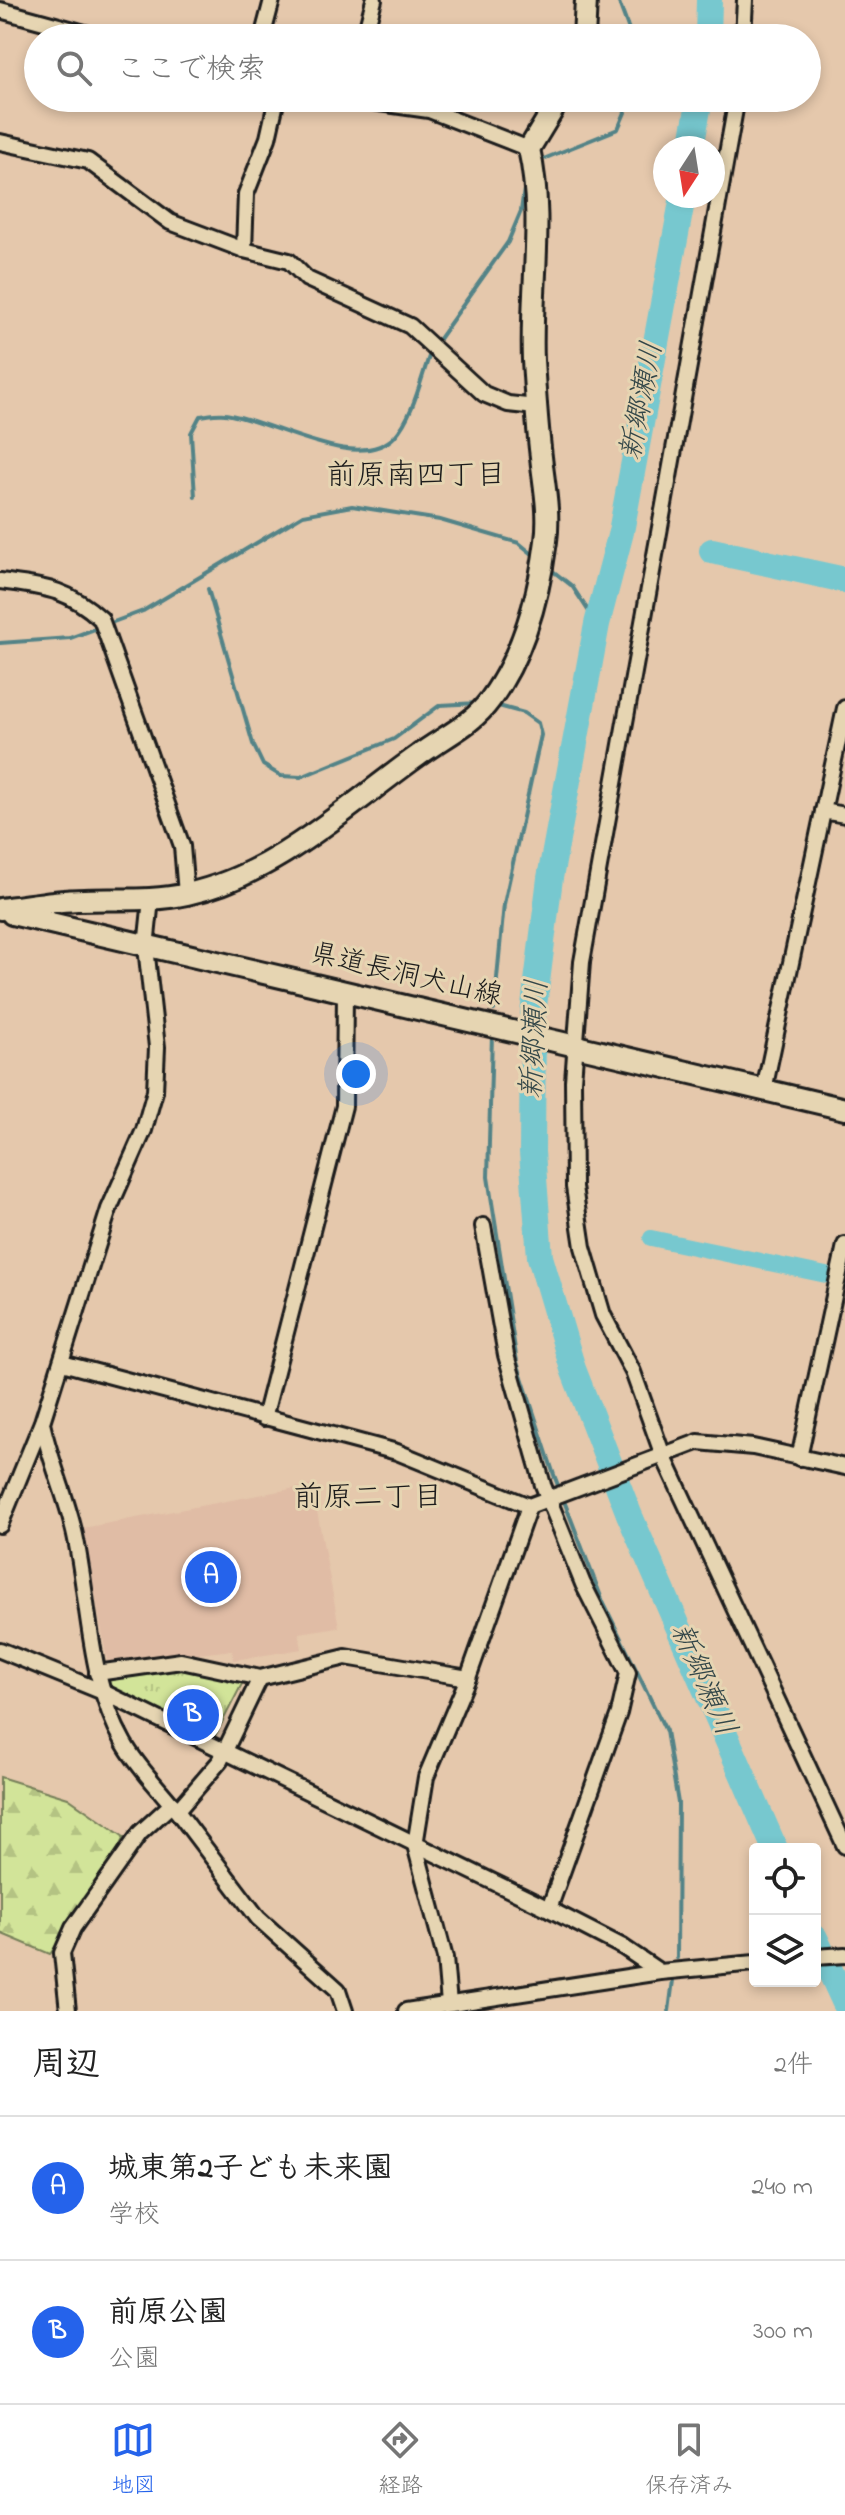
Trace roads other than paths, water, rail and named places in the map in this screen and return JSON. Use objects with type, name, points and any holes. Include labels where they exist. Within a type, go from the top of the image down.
[{"type":"street","points":[[266,24],[272,0]]},
{"type":"street","points":[[368,24],[374,0]]},
{"type":"street","points":[[585,24],[586,0]]},
{"type":"street","points":[[744,24],[745,0]]},
{"type":"street","points":[[0,10],[52,24]]},
{"type":"street","points":[[244,250],[246,194],[268,138],[274,112]]},
{"type":"street","points":[[434,112],[529,149]]},
{"type":"street","points":[[0,910],[53,902],[151,899],[186,894],[231,881],[265,864],[366,797],[485,706],[521,643],[545,545],[548,518],[536,407],[531,318],[537,183],[529,149],[553,112]]},
{"type":"street","points":[[734,112],[582,962],[576,1045],[574,1171],[583,1247],[603,1315],[633,1372],[662,1453],[845,1846]]},
{"type":"street","points":[[0,142],[88,161],[170,222],[244,250],[289,261],[307,279],[410,326],[484,394],[508,404],[536,407]]},
{"type":"street","points":[[0,581],[57,588],[81,600],[101,619],[182,846],[186,894]]},
{"type":"street","points":[[764,1090],[845,708]]},
{"type":"street","points":[[823,811],[845,815]]},
{"type":"street","points":[[0,1525],[42,1422],[109,1209],[144,1130],[155,1091],[157,1047],[146,947],[151,899]]},
{"type":"street","name":"県道長洞犬山線","points":[[0,910],[146,947],[511,1029],[845,1109]]},
{"type":"street","points":[[264,1418],[344,1106],[345,991]]},
{"type":"street","points":[[483,1226],[506,1355],[549,1497],[589,1597],[628,1673],[619,1713],[549,1909]]},
{"type":"street","points":[[799,1458],[845,1245]]},
{"type":"street","points":[[62,1363],[397,1452],[529,1506]]},
{"type":"street","points":[[42,1422],[52,1468],[74,1530],[97,1673],[106,1705],[125,1746],[258,1918],[338,1990],[345,2011]]},
{"type":"street","points":[[449,2004],[445,1958],[415,1845],[426,1777],[468,1678],[529,1506],[662,1453],[698,1442],[717,1442],[845,1467]]},
{"type":"street","points":[[0,1650],[103,1692],[549,1909],[623,1947],[660,1972]]},
{"type":"street","points":[[97,1673],[181,1661],[260,1678],[346,1657],[468,1678]]},
{"type":"street","points":[[68,2011],[62,1953],[73,1928],[140,1833],[175,1808],[220,1761],[222,1750],[260,1678]]},
{"type":"street","points":[[821,1957],[845,1955]]},
{"type":"street","points":[[406,2011],[660,1972],[749,1964]]},
{"type":"waterway","points":[[618,0],[627,24]]},
{"type":"waterway","name":"新郷瀬川","points":[[708,24],[709,0]]},
{"type":"waterway","points":[[536,162],[618,129],[625,112]]},
{"type":"waterway","name":"新郷瀬川","points":[[693,136],[697,112]]},
{"type":"waterway","points":[[436,343],[508,242],[521,211],[525,182]]},
{"type":"waterway","name":"新郷瀬川","points":[[681,208],[621,532],[597,624],[550,878],[533,1014],[532,1152],[540,1257],[573,1369],[629,1514],[772,1843]]},
{"type":"waterway","points":[[195,497],[191,433],[200,416],[222,414],[244,418],[337,447],[359,450],[379,446],[395,436],[407,418],[431,351]]},
{"type":"waterway","points":[[108,624],[143,611],[303,515],[352,506],[440,520],[519,543],[536,557]]},
{"type":"waterway","points":[[712,551],[845,580]]},
{"type":"waterway","points":[[549,568],[572,586],[597,624]]},
{"type":"waterway","points":[[208,589],[253,744],[263,765],[281,776],[301,777],[394,739],[440,705],[478,703]]},
{"type":"waterway","points":[[0,643],[70,638],[100,627]]},
{"type":"waterway","points":[[494,1010],[504,904],[541,735],[538,723],[524,713],[495,705]]},
{"type":"waterway","points":[[492,1035],[488,1177],[517,1362],[554,1475],[603,1602],[666,1731],[678,1803],[677,1958]]},
{"type":"waterway","points":[[651,1238],[845,1279]]},
{"type":"waterway","name":"新郷瀬川","points":[[821,1951],[845,2003]]},
{"type":"waterway","points":[[669,2011],[673,1980]]},
{"type":"place","name":"城東第2子ども未来園","points":[[211,1577]]},
{"type":"place","name":"前原公園","points":[[193,1715]]},
{"type":"district","name":"前原南四丁目","points":[[416,477]]},
{"type":"district","name":"前原二丁目","points":[[368,1499]]}]
